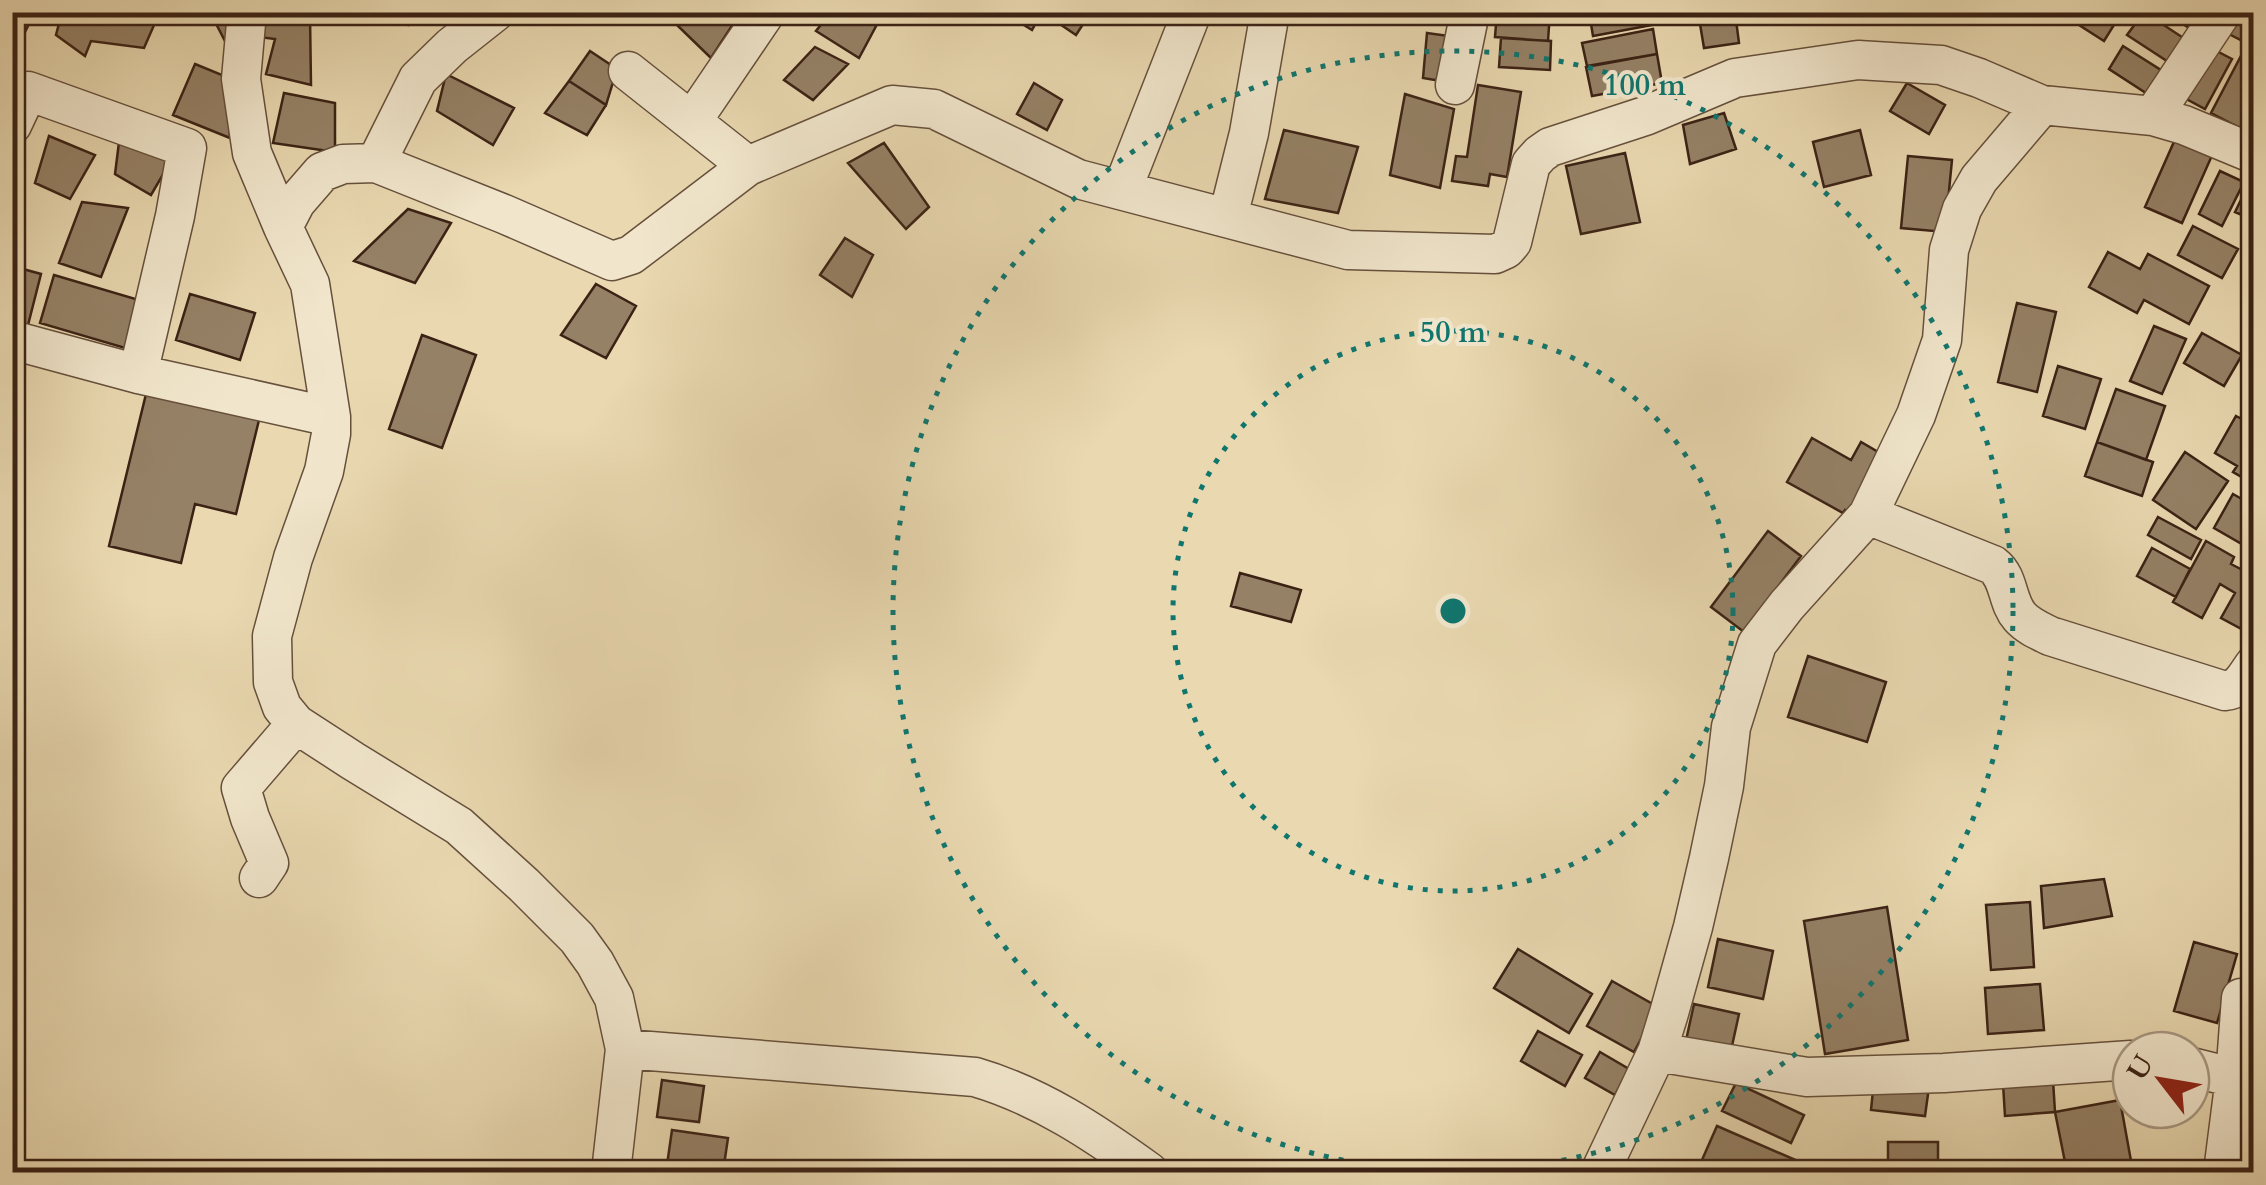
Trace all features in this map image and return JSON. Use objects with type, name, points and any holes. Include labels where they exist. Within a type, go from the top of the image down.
[{"type":"street","points":[[247,12],[240,79],[252,153],[310,284],[331,434],[324,471],[292,558],[272,636],[273,682],[282,707],[296,724],[459,826],[524,885],[596,963],[614,998],[624,1049],[611,1172]]},
{"type":"street","points":[[376,163],[418,80],[495,12]]},
{"type":"street","points":[[692,121],[766,12]]},
{"type":"street","points":[[1122,190],[1192,12]]},
{"type":"street","points":[[1455,85],[1470,12]]},
{"type":"street","points":[[2153,116],[2222,12]]},
{"type":"street","points":[[1228,217],[1249,132],[1267,13]]},
{"type":"street","points":[[283,227],[296,202],[322,172],[343,164],[376,163],[612,261],[630,255],[748,166],[892,105],[934,110],[1078,180],[1348,250],[1495,254],[1506,250],[1512,242],[1531,164],[1550,147],[1644,116],[1735,78],[1858,60],[1941,65],[2042,105],[2153,116],[2184,124],[2254,154]]},
{"type":"street","points":[[628,71],[748,166]]},
{"type":"street","points":[[12,124],[28,91],[187,148],[138,374]]},
{"type":"street","points":[[1600,1172],[1657,1052],[1694,927],[1724,786],[1731,727],[1757,644],[1787,604],[1868,515],[1916,416],[1942,340],[1949,250],[1962,209],[1980,180],[2042,105]]},
{"type":"street","points":[[12,340],[138,374],[330,418]]},
{"type":"street","points":[[1868,515],[1993,565],[2002,572],[2018,616],[2050,636],[2226,691],[2233,691],[2254,664]]},
{"type":"street","points":[[259,878],[269,863],[242,788],[296,724]]},
{"type":"street","points":[[2222,1172],[2241,998]]},
{"type":"street","points":[[624,1049],[976,1077],[1050,1106],[1149,1172]]},
{"type":"street","points":[[1657,1052],[1808,1077],[1944,1073],[2111,1061]]},
{"type":"street","points":[[2211,1072],[2234,1078]]},
{"type":"building","points":[[12,12],[35,12],[12,58]]},
{"type":"building","points":[[62,12],[153,12],[154,25],[144,48],[91,41],[85,56],[56,35]]},
{"type":"building","points":[[210,12],[234,12],[226,43]]},
{"type":"building","points":[[267,12],[310,15],[311,85],[266,74],[275,39],[259,37]]},
{"type":"building","points":[[374,12],[415,12],[408,25]]},
{"type":"building","points":[[687,12],[741,12],[711,58],[678,26]]},
{"type":"building","points":[[831,12],[882,15],[859,58],[816,31]]},
{"type":"building","points":[[1003,12],[1042,12],[1032,30]]},
{"type":"building","points":[[1042,12],[1091,12],[1076,35]]},
{"type":"building","points":[[1335,12],[1362,12],[1342,24]]},
{"type":"building","points":[[1497,12],[1550,12],[1548,41],[1495,37]]},
{"type":"building","points":[[1589,12],[1650,12],[1652,25],[1593,36]]},
{"type":"building","points":[[1698,12],[1735,12],[1739,43],[1704,48]]},
{"type":"building","points":[[1749,12],[1789,12],[1789,14],[1750,20]]},
{"type":"building","points":[[2083,12],[2122,12],[2104,41],[2076,23]]},
{"type":"building","points":[[2144,12],[2188,41],[2173,65],[2127,35]]},
{"type":"building","points":[[2165,12],[2208,12],[2195,32]]},
{"type":"building","points":[[2237,12],[2254,12],[2254,47],[2227,33]]},
{"type":"building","points":[[1653,29],[1657,54],[1587,66],[1582,43]]},
{"type":"building","points":[[1427,33],[1456,37],[1447,82],[1423,78]]},
{"type":"building","points":[[1501,38],[1551,41],[1550,70],[1499,67]]},
{"type":"building","points":[[2205,45],[2232,59],[2205,109],[2179,95]]},
{"type":"building","points":[[2123,46],[2164,72],[2149,95],[2109,69]]},
{"type":"building","points":[[815,47],[848,64],[813,100],[784,80]]},
{"type":"building","points":[[590,51],[617,69],[606,105],[569,81]]},
{"type":"building","points":[[1657,54],[1662,83],[1592,96],[1586,67]]},
{"type":"building","points":[[2242,54],[2254,60],[2254,107],[2242,129],[2211,113]]},
{"type":"building","points":[[195,64],[227,77],[230,138],[173,115]]},
{"type":"building","points":[[446,74],[514,108],[493,145],[437,111]]},
{"type":"building","points":[[569,81],[606,105],[587,135],[545,113]]},
{"type":"building","points":[[1034,83],[1062,100],[1047,130],[1017,114]]},
{"type":"building","points":[[1907,83],[1945,105],[1929,134],[1890,111]]},
{"type":"building","points":[[1478,85],[1521,92],[1507,177],[1490,174],[1488,186],[1452,181],[1456,156],[1467,157]]},
{"type":"building","points":[[284,93],[335,103],[335,152],[273,143]]},
{"type":"building","points":[[1405,94],[1454,109],[1440,188],[1390,175]]},
{"type":"building","points":[[1724,113],[1736,149],[1690,164],[1683,125]]},
{"type":"building","points":[[1284,130],[1358,147],[1338,213],[1265,199]]},
{"type":"building","points":[[1860,130],[1871,175],[1824,187],[1813,142]]},
{"type":"building","points":[[120,134],[175,154],[151,195],[115,174]]},
{"type":"building","points":[[2177,135],[2214,151],[2182,223],[2145,207]]},
{"type":"building","points":[[49,136],[95,155],[70,199],[35,183]]},
{"type":"building","points":[[884,143],[929,207],[906,229],[848,163]]},
{"type":"building","points":[[1625,153],[1640,222],[1581,234],[1566,166]]},
{"type":"building","points":[[1908,156],[1952,160],[1945,232],[1901,228]]},
{"type":"building","points":[[2220,171],[2244,182],[2222,226],[2199,214]]},
{"type":"building","points":[[2254,173],[2254,220],[2235,212]]},
{"type":"building","points":[[82,202],[128,208],[101,277],[59,263]]},
{"type":"building","points":[[408,209],[451,223],[415,283],[354,261]]},
{"type":"building","points":[[2193,226],[2238,249],[2222,278],[2178,255]]},
{"type":"building","points":[[845,238],[873,255],[852,297],[820,275]]},
{"type":"building","points":[[2108,252],[2140,269],[2148,254],[2209,286],[2189,324],[2144,300],[2137,313],[2089,287]]},
{"type":"building","points":[[12,266],[41,274],[28,325],[12,321]]},
{"type":"building","points":[[54,275],[139,300],[125,348],[40,323]]},
{"type":"building","points":[[596,284],[636,306],[606,358],[561,335]]},
{"type":"building","points":[[190,294],[255,313],[240,360],[176,340]]},
{"type":"building","points":[[2017,303],[2056,312],[2037,392],[1998,382]]},
{"type":"building","points":[[2154,326],[2186,339],[2162,394],[2130,381]]},
{"type":"building","points":[[2202,333],[2242,355],[2224,386],[2184,363]]},
{"type":"building","points":[[422,335],[476,355],[442,448],[389,429]]},
{"type":"building","points":[[2058,366],[2101,379],[2085,429],[2043,416]]},
{"type":"building","points":[[2116,389],[2165,406],[2146,460],[2097,442]]},
{"type":"building","points":[[146,394],[259,420],[236,514],[195,504],[181,563],[109,546]]},
{"type":"building","points":[[2236,416],[2254,425],[2254,484],[2233,472],[2237,466],[2215,453]]},
{"type":"building","points":[[1812,438],[1851,460],[1861,442],[1885,456],[1853,515],[1787,482]]},
{"type":"building","points":[[2097,442],[2153,462],[2142,496],[2085,476]]},
{"type":"building","points":[[2185,452],[2228,481],[2196,529],[2153,500]]},
{"type":"building","points":[[2233,494],[2254,506],[2254,551],[2214,528]]},
{"type":"building","points":[[2158,517],[2201,540],[2191,559],[2148,535]]},
{"type":"building","points":[[1768,531],[1801,556],[1744,632],[1711,607]]},
{"type":"building","points":[[2206,541],[2234,557],[2231,564],[2254,576],[2254,624],[2249,633],[2221,618],[2235,593],[2220,584],[2202,618],[2173,602]]},
{"type":"building","points":[[2152,548],[2190,569],[2176,597],[2137,576]]},
{"type":"building","points":[[1240,573],[1301,590],[1291,622],[1231,606]]},
{"type":"building","points":[[1808,656],[1886,682],[1867,742],[1788,717]]},
{"type":"building","points":[[2104,879],[2112,916],[2044,928],[2041,886]]},
{"type":"building","points":[[2030,902],[2034,967],[1991,970],[1986,905]]},
{"type":"building","points":[[1887,907],[1908,1040],[1825,1054],[1804,921]]},
{"type":"building","points":[[1718,939],[1773,951],[1763,999],[1708,987]]},
{"type":"building","points":[[2194,942],[2237,954],[2217,1023],[2174,1011]]},
{"type":"building","points":[[1518,949],[1592,994],[1569,1033],[1494,988]]},
{"type":"building","points":[[1612,981],[1658,1007],[1634,1052],[1587,1026]]},
{"type":"building","points":[[2040,984],[2044,1030],[1988,1034],[1985,988]]},
{"type":"building","points":[[1694,1004],[1739,1014],[1730,1055],[1685,1045]]},
{"type":"building","points":[[1538,1031],[1582,1055],[1565,1086],[1521,1061]]},
{"type":"building","points":[[1600,1052],[1629,1069],[1615,1095],[1585,1078]]},
{"type":"building","points":[[662,1080],[704,1086],[699,1122],[657,1117]]},
{"type":"building","points":[[2053,1080],[2055,1112],[2005,1116],[2003,1084]]},
{"type":"building","points":[[1874,1081],[1929,1087],[1925,1116],[1871,1110]]},
{"type":"building","points":[[1736,1083],[1804,1115],[1791,1143],[1722,1111]]},
{"type":"building","points":[[2111,1102],[2111,1130],[2125,1130],[2133,1172],[2067,1172],[2055,1112]]},
{"type":"building","points":[[1717,1126],[1800,1162],[1796,1172],[1698,1169]]},
{"type":"building","points":[[672,1130],[728,1138],[723,1172],[666,1172]]},
{"type":"building","points":[[1888,1142],[1938,1142],[1938,1172],[1888,1172]]}]
